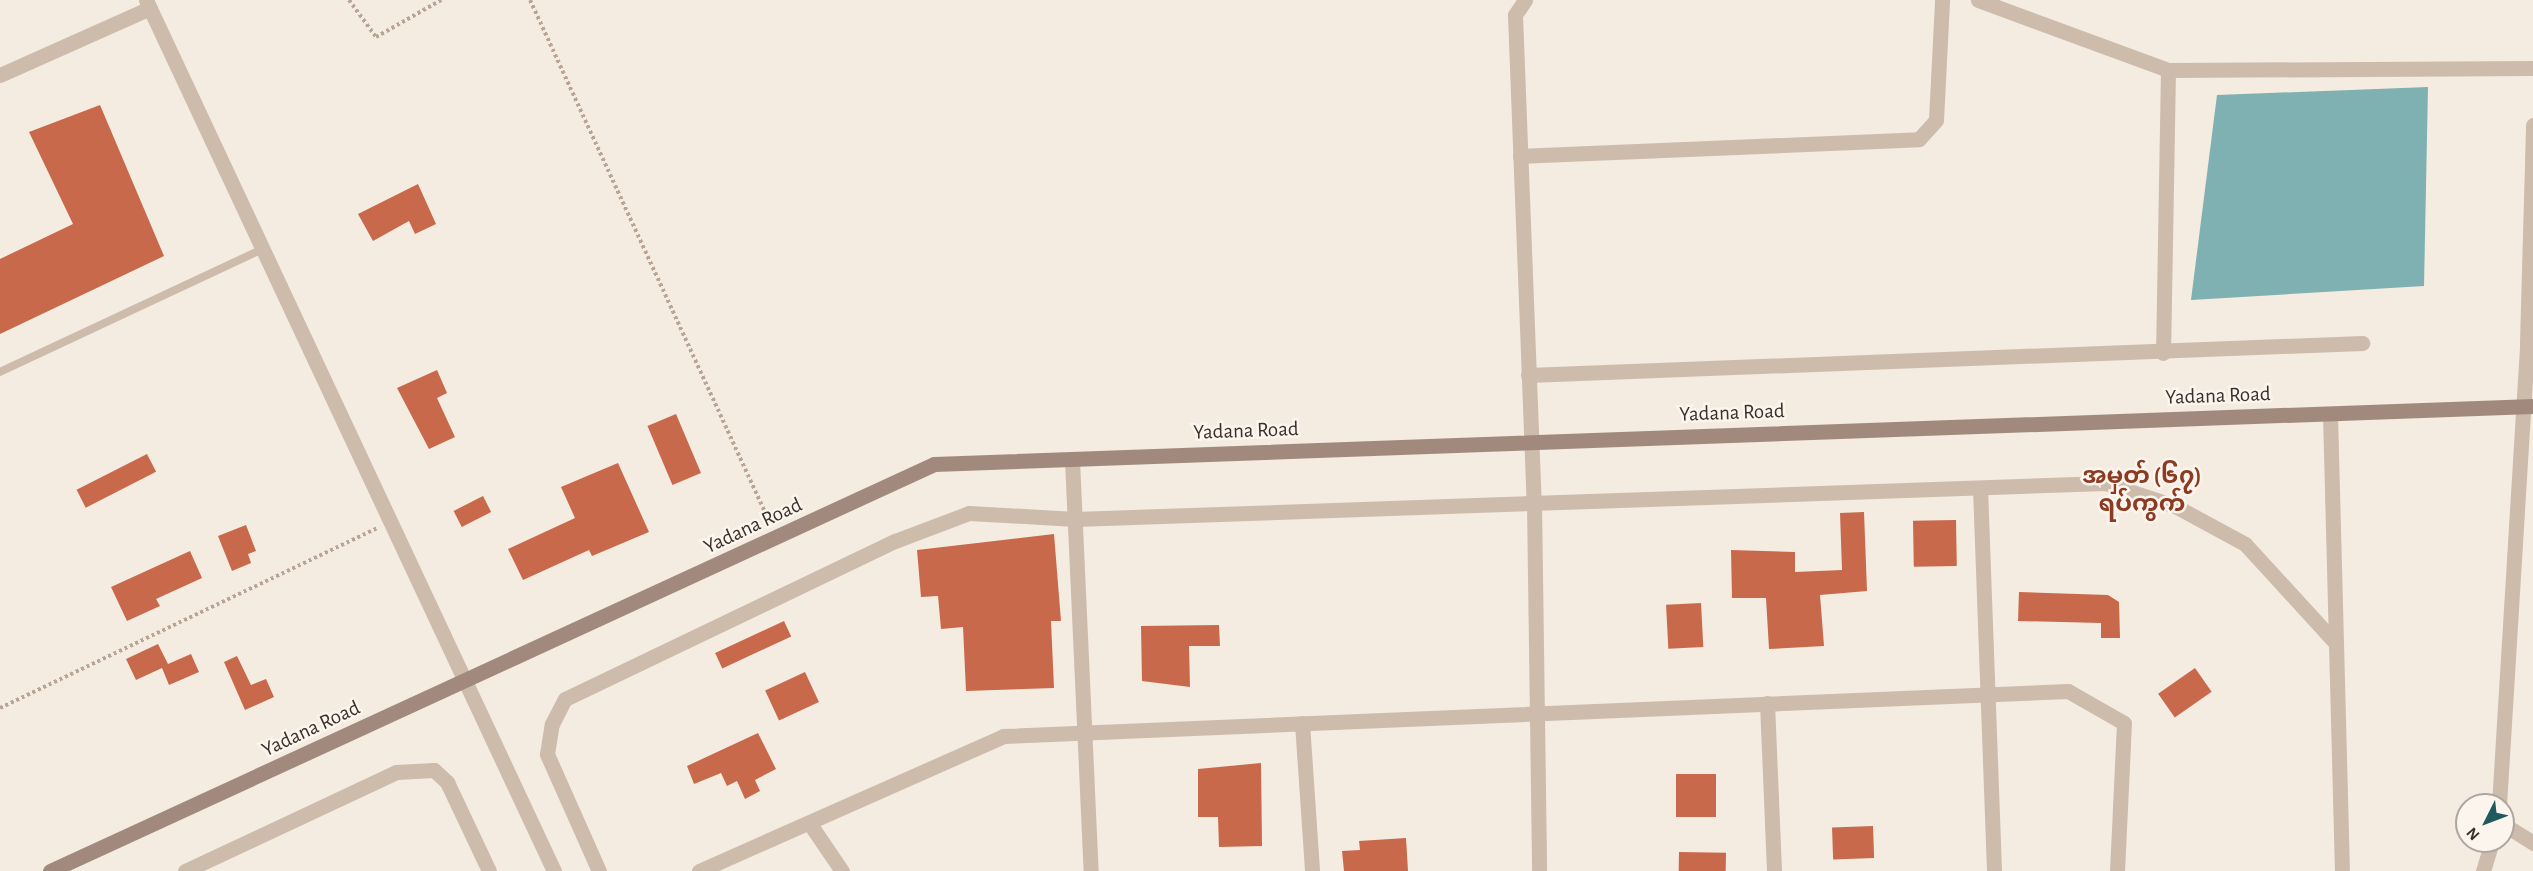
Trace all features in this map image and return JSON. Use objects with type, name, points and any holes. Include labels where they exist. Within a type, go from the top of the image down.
[{"type":"main road","name":"Yadana Road","points":[[50,871],[777,539],[934,464],[1530,440],[2526,406]]},
{"type":"street","points":[[1525,0],[1515,15],[1534,503],[1533,714],[1539,871]]},
{"type":"street","points":[[1520,156],[1919,139],[1936,120],[1942,0]]},
{"type":"street","points":[[1978,0],[2168,70],[2533,68]]},
{"type":"street","points":[[0,75],[148,4],[389,523],[467,681],[554,871]]},
{"type":"street","points":[[2163,353],[2168,70]]},
{"type":"street","points":[[2500,793],[2530,343],[2533,125]]},
{"type":"street","points":[[1528,375],[2163,353],[2362,343]]},
{"type":"street","points":[[2330,414],[2334,641],[2343,871]]},
{"type":"street","points":[[1072,460],[1088,734],[1091,871]]},
{"type":"street","points":[[599,871],[547,754],[552,724],[565,699],[895,541],[969,513],[1075,519],[2105,483],[2175,506],[2245,544],[2334,641]]},
{"type":"street","points":[[1980,488],[1994,871]]},
{"type":"street","points":[[699,871],[810,824],[1003,736],[2068,691],[2124,723],[2117,871]]},
{"type":"street","points":[[1767,704],[1774,871]]},
{"type":"street","points":[[1302,723],[1312,871]]},
{"type":"street","points":[[185,871],[396,772],[434,770],[447,782],[489,871]]},
{"type":"street","points":[[810,824],[842,871]]},
{"type":"street","points":[[2515,832],[2533,843]]},
{"type":"street","points":[[2483,871],[2488,853]]},
{"type":"lane","points":[[0,372],[262,249]]},
{"type":"path","points":[[349,0],[376,37],[441,0]]},
{"type":"path","points":[[530,0],[777,539]]},
{"type":"path","points":[[0,708],[389,523]]},
{"type":"water","points":[[2428,87],[2424,286],[2191,300],[2217,95]]},
{"type":"building","points":[[100,105],[164,256],[0,334],[0,259],[73,224],[29,132]]},
{"type":"building","points":[[418,184],[436,224],[415,234],[409,221],[373,241],[358,214]]},
{"type":"building","points":[[437,370],[447,393],[437,398],[455,437],[429,449],[397,388]]},
{"type":"building","points":[[676,414],[701,473],[672,485],[647,426]]},
{"type":"building","points":[[147,454],[156,472],[86,508],[77,490]]},
{"type":"building","points":[[618,463],[649,532],[592,556],[589,550],[523,580],[508,549],[575,518],[561,487]]},
{"type":"building","points":[[483,496],[491,512],[462,527],[454,511]]},
{"type":"building","points":[[1864,512],[1867,591],[1820,595],[1824,646],[1769,649],[1766,598],[1732,598],[1731,550],[1795,552],[1795,572],[1842,570],[1840,513]]},
{"type":"building","points":[[1956,520],[1957,566],[1914,567],[1913,521]]},
{"type":"building","points":[[246,525],[256,551],[248,554],[251,563],[232,571],[218,536]]},
{"type":"building","points":[[1054,534],[1061,621],[1051,621],[1054,688],[966,691],[963,627],[941,629],[938,596],[921,597],[917,550]]},
{"type":"building","points":[[190,551],[202,578],[156,599],[160,606],[127,621],[111,587]]},
{"type":"building","points":[[2019,592],[2108,595],[2119,602],[2120,638],[2101,638],[2101,623],[2018,621]]},
{"type":"building","points":[[1701,603],[1703,647],[1668,649],[1666,605]]},
{"type":"building","points":[[784,621],[791,636],[722,669],[715,653]]},
{"type":"building","points":[[1219,625],[1220,646],[1189,646],[1190,687],[1142,681],[1141,626]]},
{"type":"building","points":[[158,644],[168,664],[191,654],[199,672],[169,685],[162,668],[136,680],[126,659]]},
{"type":"building","points":[[237,656],[251,685],[266,679],[274,697],[245,710],[224,662]]},
{"type":"building","points":[[2195,668],[2212,692],[2175,718],[2158,694]]},
{"type":"building","points":[[805,672],[819,702],[779,721],[765,691]]},
{"type":"building","points":[[758,733],[776,769],[755,780],[760,791],[745,799],[737,781],[727,786],[721,773],[694,784],[687,766]]},
{"type":"building","points":[[1261,763],[1262,846],[1219,847],[1218,817],[1198,817],[1198,769]]},
{"type":"building","points":[[1676,774],[1716,774],[1716,817],[1676,817]]},
{"type":"building","points":[[1873,826],[1874,858],[1833,859],[1832,827]]},
{"type":"building","points":[[1406,838],[1408,871],[1344,871],[1342,851],[1360,850],[1359,841]]},
{"type":"building","points":[[1679,852],[1726,853],[1726,871],[1679,871]]},
{"type":"district","name":"အမှတ် (၆၇) ရပ်ကွက်","points":[[2142,491]]}]
